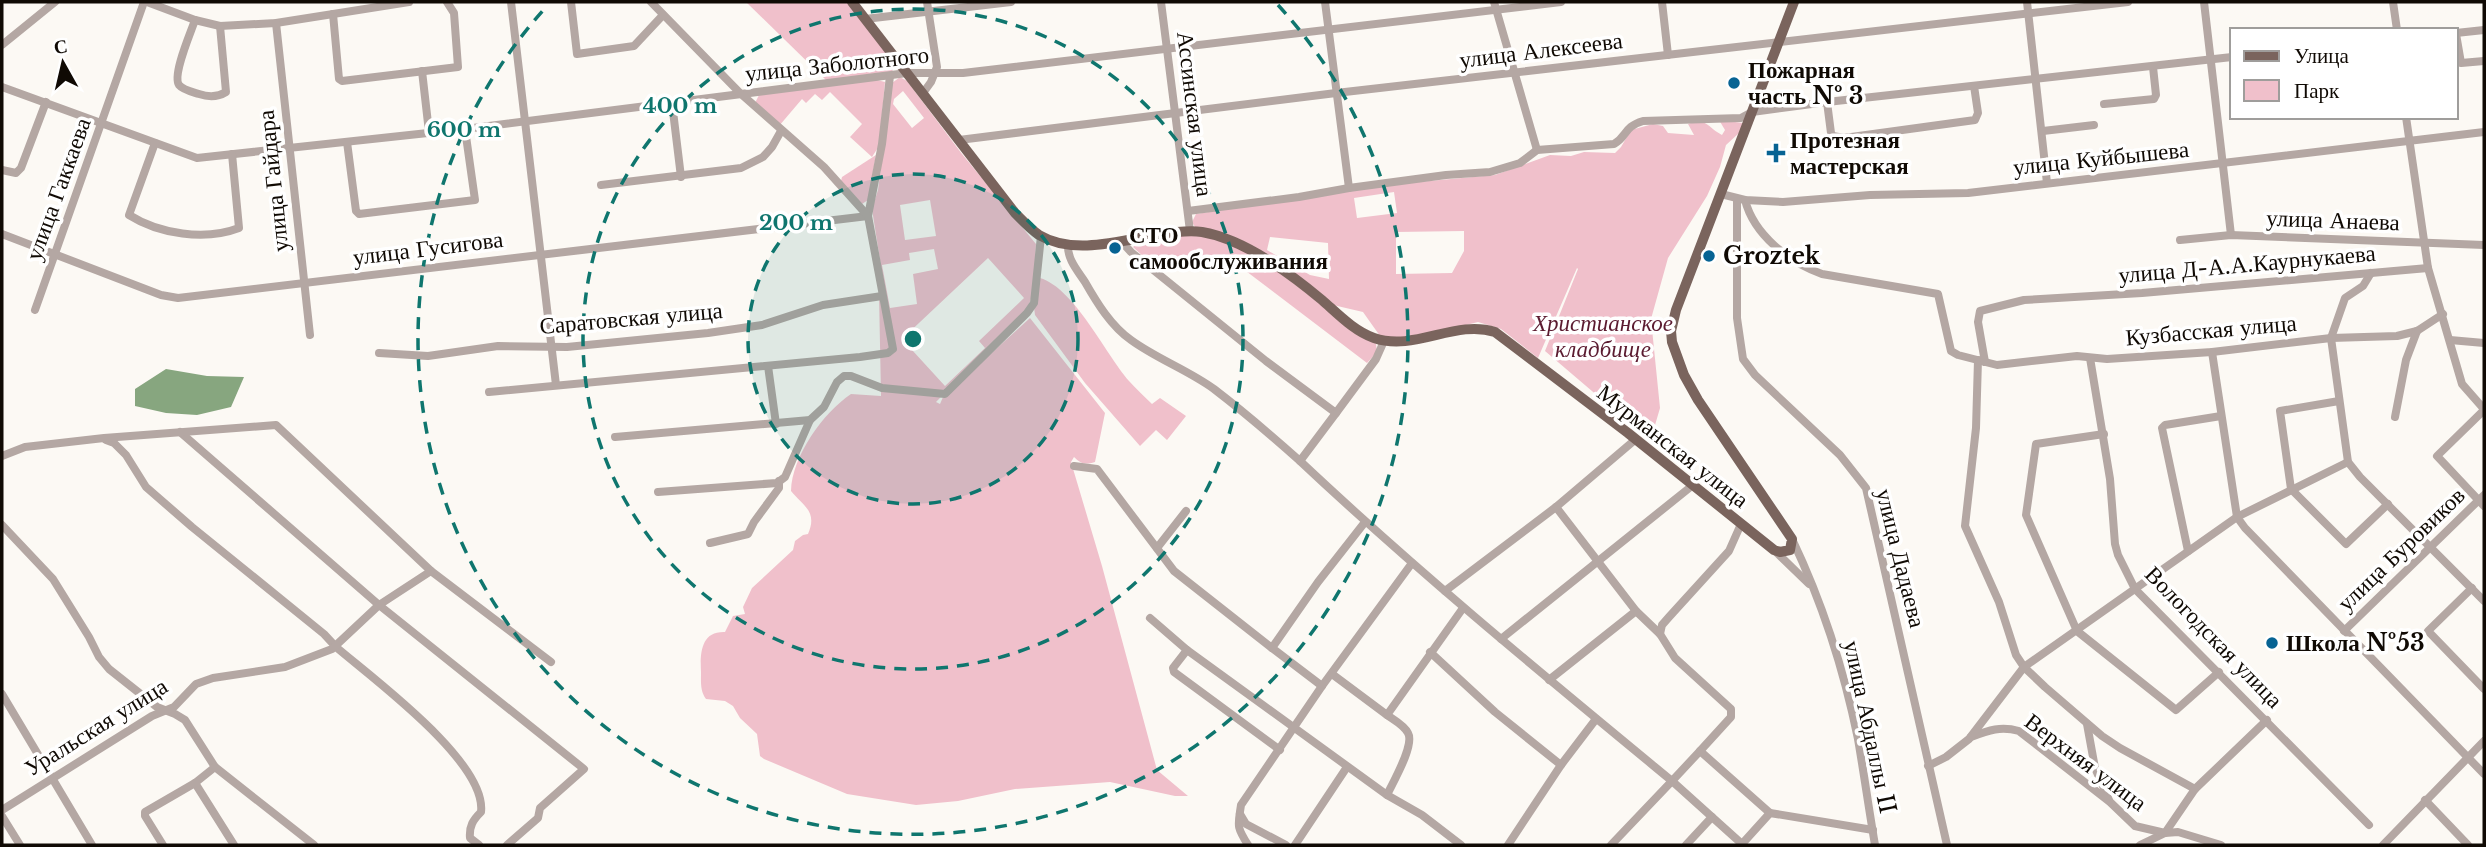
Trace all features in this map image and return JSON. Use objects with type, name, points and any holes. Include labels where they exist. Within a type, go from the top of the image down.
[{"type":"main road","points":[[852,2],[1015,214],[1041,236],[1068,244],[1121,241],[1190,231]]},
{"type":"main road","points":[[1774,550],[1790,550],[1792,540],[1698,400],[1679,365],[1671,331],[1676,310],[1794,2]]},
{"type":"main road","name":"Мурманская улица","points":[[1190,231],[1221,238],[1254,253],[1305,287],[1354,327],[1384,341],[1410,341],[1476,328],[1495,332],[1636,439],[1774,550]]},
{"type":"street","points":[[2,45],[55,2]]},
{"type":"street","points":[[146,2],[220,26],[276,23],[409,2]]},
{"type":"street","name":"улица Гаккаева","points":[[35,310],[146,2]]},
{"type":"street","points":[[333,14],[341,81],[458,66],[454,13],[447,2]]},
{"type":"street","points":[[511,2],[556,385]]},
{"type":"street","points":[[571,2],[577,54],[634,46],[663,15]]},
{"type":"street","points":[[651,2],[740,93],[824,167],[868,216]]},
{"type":"street","points":[[923,93],[936,73],[928,2]]},
{"type":"street","points":[[865,19],[1011,2]]},
{"type":"street","name":"Ассинская улица","points":[[1161,2],[1190,231]]},
{"type":"street","points":[[1325,2],[1349,188]]},
{"type":"street","name":"улица Заболотного","points":[[2,87],[197,158],[465,129],[907,73],[963,73],[1329,30],[1495,5],[1561,2]]},
{"type":"street","points":[[1662,2],[1668,55]]},
{"type":"street","points":[[2027,2],[2047,183]]},
{"type":"street","name":"улица Алексеева","points":[[959,140],[1336,93],[2128,2]]},
{"type":"street","points":[[2204,2],[2231,235]]},
{"type":"street","points":[[2393,2],[2396,28]]},
{"type":"street","points":[[1495,5],[1537,150]]},
{"type":"street","points":[[195,20],[178,69],[177,82],[180,87],[206,96],[219,96],[226,92],[220,26]]},
{"type":"street","name":"улица Гайдара","points":[[276,23],[310,335]]},
{"type":"street","points":[[2458,33],[2484,30]]},
{"type":"street","points":[[2458,45],[2461,63],[2484,61]]},
{"type":"street","points":[[1188,211],[1446,175],[1490,172],[1520,163],[1537,150],[1614,144],[1620,141],[1632,124],[1643,121],[1741,118],[1752,112],[1827,102],[2230,57]]},
{"type":"street","points":[[2104,104],[2154,99],[2156,95],[2153,66]]},
{"type":"street","points":[[422,71],[429,132]]},
{"type":"street","points":[[489,392],[888,353],[893,349],[893,344],[868,216],[882,144],[890,76]]},
{"type":"street","points":[[1827,102],[1831,133],[1844,138],[1975,120],[1978,113],[1974,86]]},
{"type":"street","points":[[2,170],[12,173],[22,168],[46,102]]},
{"type":"street","points":[[673,103],[681,177]]},
{"type":"street","points":[[2406,119],[2422,243],[2428,268],[2462,384],[2484,409],[2437,456],[2482,501]]},
{"type":"street","points":[[2043,131],[2094,125]]},
{"type":"street","points":[[347,142],[356,211],[359,214],[475,200],[465,129]]},
{"type":"street","points":[[601,185],[741,168],[763,157],[781,131]]},
{"type":"street","name":"улица Куйбышева","points":[[1721,194],[1741,200],[1783,202],[1870,195],[1947,194],[2484,132]]},
{"type":"street","points":[[155,142],[129,215],[178,234],[191,236],[239,228],[232,154]]},
{"type":"street","points":[[1741,200],[1755,225],[1792,260],[1807,269],[1938,294],[1951,351],[1982,361],[1965,526],[1999,602],[2011,642],[2024,667],[2087,724],[2120,748],[2196,789]]},
{"type":"street","name":"улица Дадаева","points":[[1741,200],[1737,318],[1741,353],[1755,375],[1840,455],[1866,488],[1947,845]]},
{"type":"street","name":"улица Гусигова","points":[[2,234],[161,295],[178,298],[868,216]]},
{"type":"street","name":"улица Анаева","points":[[2180,240],[2231,235],[2484,245]]},
{"type":"street","points":[[658,492],[779,481],[785,477],[810,420],[824,407],[837,382],[844,376],[851,376],[882,388],[945,394],[1034,303],[1041,236]]},
{"type":"street","points":[[1121,241],[1131,252],[1266,360],[1336,413]]},
{"type":"street","points":[[1068,244],[1068,251],[1077,270],[1122,333],[1211,388],[1246,414],[1463,608],[1672,781],[1742,845],[1770,813]]},
{"type":"street","name":"улица Д-А.А.Каурнукаева","points":[[1982,361],[1978,322],[1980,311],[2014,301],[2428,268]]},
{"type":"street","points":[[2371,273],[2363,286],[2344,298],[2331,338],[2348,462],[2484,601]]},
{"type":"street","name":"Саратовская улица","points":[[379,353],[428,356],[498,346],[551,347],[695,334],[762,325],[823,305],[882,296]]},
{"type":"street","name":"Кузбасская улица","points":[[1982,361],[1997,365],[2066,357],[2212,352],[2331,338],[2381,338],[2417,331],[2443,314]]},
{"type":"street","points":[[2395,417],[2406,360],[2417,331]]},
{"type":"street","points":[[2450,340],[2484,343]]},
{"type":"street","points":[[1300,461],[1376,359],[1384,341]]},
{"type":"street","points":[[2212,352],[2237,517],[2484,774]]},
{"type":"street","name":"Вологодская улица","points":[[2090,358],[2104,434],[2115,544],[2135,589],[2369,825]]},
{"type":"street","points":[[768,366],[776,424]]},
{"type":"street","points":[[2339,401],[2280,411],[2291,489],[2346,544],[2388,504]]},
{"type":"street","points":[[2188,551],[2162,428],[2165,425],[2221,416]]},
{"type":"street","points":[[615,437],[810,420]]},
{"type":"street","points":[[2,456],[25,447],[276,425],[430,571],[551,662]]},
{"type":"street","points":[[180,432],[380,606],[584,769],[540,808],[538,818],[507,845]]},
{"type":"street","points":[[2104,434],[2036,444],[2027,500],[2026,514],[2077,631],[2176,710],[2219,673]]},
{"type":"street","points":[[104,439],[114,443],[126,455],[146,487],[324,634],[441,738],[481,794],[481,812],[469,829],[470,838],[479,845]]},
{"type":"street","points":[[1445,591],[1556,507],[1636,439]]},
{"type":"street","points":[[1928,766],[1946,757],[1969,738],[2024,667],[2237,517],[2348,462]]},
{"type":"street","points":[[1074,466],[1097,469],[1182,579],[1322,687]]},
{"type":"street","points":[[710,542],[748,534],[779,488],[779,481]]},
{"type":"street","points":[[1501,639],[1693,485]]},
{"type":"street","name":"улица Буровиков","points":[[2344,631],[2482,501]]},
{"type":"street","points":[[1556,507],[1636,611],[1660,634],[1675,659],[1729,706],[1731,717],[1611,845]]},
{"type":"street","points":[[1157,548],[1186,511]]},
{"type":"street","points":[[1272,648],[1318,582],[1365,522]]},
{"type":"street","points":[[2,524],[54,579],[99,657],[157,708],[185,720],[215,767],[314,845]]},
{"type":"street","points":[[1660,634],[1662,625],[1729,551],[1741,524]]},
{"type":"street","name":"улица Абдаллы II","points":[[1792,540],[1816,593],[1848,697],[1875,845]]},
{"type":"street","points":[[1774,550],[1805,578],[1816,593]]},
{"type":"street","points":[[1248,845],[1238,828],[1237,818],[1245,798],[1412,563]]},
{"type":"street","name":"Уральская улица","points":[[2,810],[152,716],[167,711],[196,684],[213,678],[285,667],[336,647],[380,606],[430,571]]},
{"type":"street","points":[[2472,588],[2428,631],[2484,689]]},
{"type":"street","points":[[1387,715],[1463,608]]},
{"type":"street","points":[[1549,680],[1636,611]]},
{"type":"street","points":[[1150,618],[1187,650],[1347,767],[1422,815],[1461,845]]},
{"type":"street","points":[[1187,650],[1173,671],[1280,750]]},
{"type":"street","points":[[1430,652],[1496,712],[1561,765]]},
{"type":"street","points":[[1332,674],[1406,729],[1410,737],[1409,746],[1387,795]]},
{"type":"street","points":[[2,694],[92,845]]},
{"type":"street","points":[[1507,845],[1596,719]]},
{"type":"street","points":[[2140,845],[2165,833],[2196,789],[2267,720]]},
{"type":"street","points":[[2087,724],[2095,768],[2110,802]]},
{"type":"street","name":"Верхняя улица","points":[[1969,738],[1991,729],[2019,731],[2110,802],[2135,826],[2165,833],[2178,832],[2221,845]]},
{"type":"street","points":[[2382,845],[2484,741]]},
{"type":"street","points":[[1700,751],[1770,813],[1873,831]]},
{"type":"street","points":[[163,845],[145,812],[195,783],[215,767]]},
{"type":"street","points":[[1295,845],[1347,767]]},
{"type":"street","points":[[195,783],[234,845]]},
{"type":"street","points":[[2425,800],[2468,845]]},
{"type":"street","points":[[1240,814],[1246,824],[1286,845]]},
{"type":"street","points":[[2,816],[20,845]]},
{"type":"street","points":[[1686,845],[1712,817]]},
{"type":"green space","points":[[746,2],[848,2],[895,64],[892,72],[827,81]]},
{"type":"green space","points":[[900,77],[907,81],[962,154],[1036,244],[1034,289],[1028,308],[936,402],[940,404],[943,397],[1030,318],[1105,413],[1095,462],[1083,463],[1074,457],[1071,462],[1157,770],[1188,796],[1175,796],[1110,782],[1015,789],[958,801],[916,805],[847,794],[764,759],[760,756],[757,734],[740,718],[733,706],[725,701],[706,699],[703,693],[701,658],[707,639],[711,635],[725,632],[733,616],[745,614],[743,607],[752,588],[793,550],[795,541],[808,534],[811,526],[810,514],[791,491],[797,464],[811,436],[830,412],[851,394],[881,396],[879,294],[883,279],[872,209],[878,190],[892,83]],"holes":[[[903,91],[924,118],[912,128],[893,104],[894,99]],[[930,200],[936,236],[905,240],[900,205]],[[934,249],[938,269],[913,274],[917,304],[890,308],[882,265],[910,260],[909,253]],[[988,258],[1024,298],[979,341],[985,348],[945,386],[902,339]]]},
{"type":"green space","points":[[877,80],[885,82],[879,146],[872,157],[850,137],[862,124],[830,92],[822,100],[815,94],[806,103],[802,99],[779,126],[755,103],[759,95]]},
{"type":"green space","name":"Христианское кладбище","points":[[1719,120],[1743,123],[1739,133],[1726,145],[1707,196],[1668,258],[1651,319],[1660,408],[1653,432],[1606,403],[1545,351],[1577,268],[1538,358],[1501,329],[1478,322],[1418,337],[1395,339],[1380,336],[1363,312],[1333,305],[1308,284],[1195,227],[1192,222],[1196,214],[1363,187],[1495,175],[1550,155],[1615,153],[1631,130],[1653,124],[1663,126],[1668,133],[1694,135],[1688,124],[1694,122],[1707,124],[1722,135],[1725,130]],"holes":[[[1394,192],[1397,213],[1357,218],[1354,198]],[[1464,231],[1464,251],[1452,273],[1396,274],[1396,232]],[[1270,237],[1328,243],[1329,279],[1310,275],[1267,250]]]},
{"type":"green space","points":[[876,155],[868,200],[862,204],[841,181],[842,177]]},
{"type":"green space","points":[[1185,234],[1217,239],[1260,260],[1376,344],[1377,352],[1367,363],[1234,262],[1165,257],[1157,269],[1133,247],[1139,242]]},
{"type":"green space","points":[[1040,278],[1065,294],[1129,381],[1152,404],[1160,398],[1186,416],[1167,440],[1156,430],[1140,446],[1085,383],[1035,315]]},
{"type":"shaded area","points":[[166,369],[207,376],[244,377],[231,407],[197,415],[166,413],[135,406],[135,389]]},
{"type":"place","name":"Пожарная часть № 3","points":[[1734,83]]},
{"type":"place","name":"Протезная мастерская","points":[[1776,153]]},
{"type":"place","name":"СТО самообслуживания","points":[[1115,248]]},
{"type":"place","name":"Groztek","points":[[1709,256]]},
{"type":"place","name":"Школа №53","points":[[2272,643]]}]
